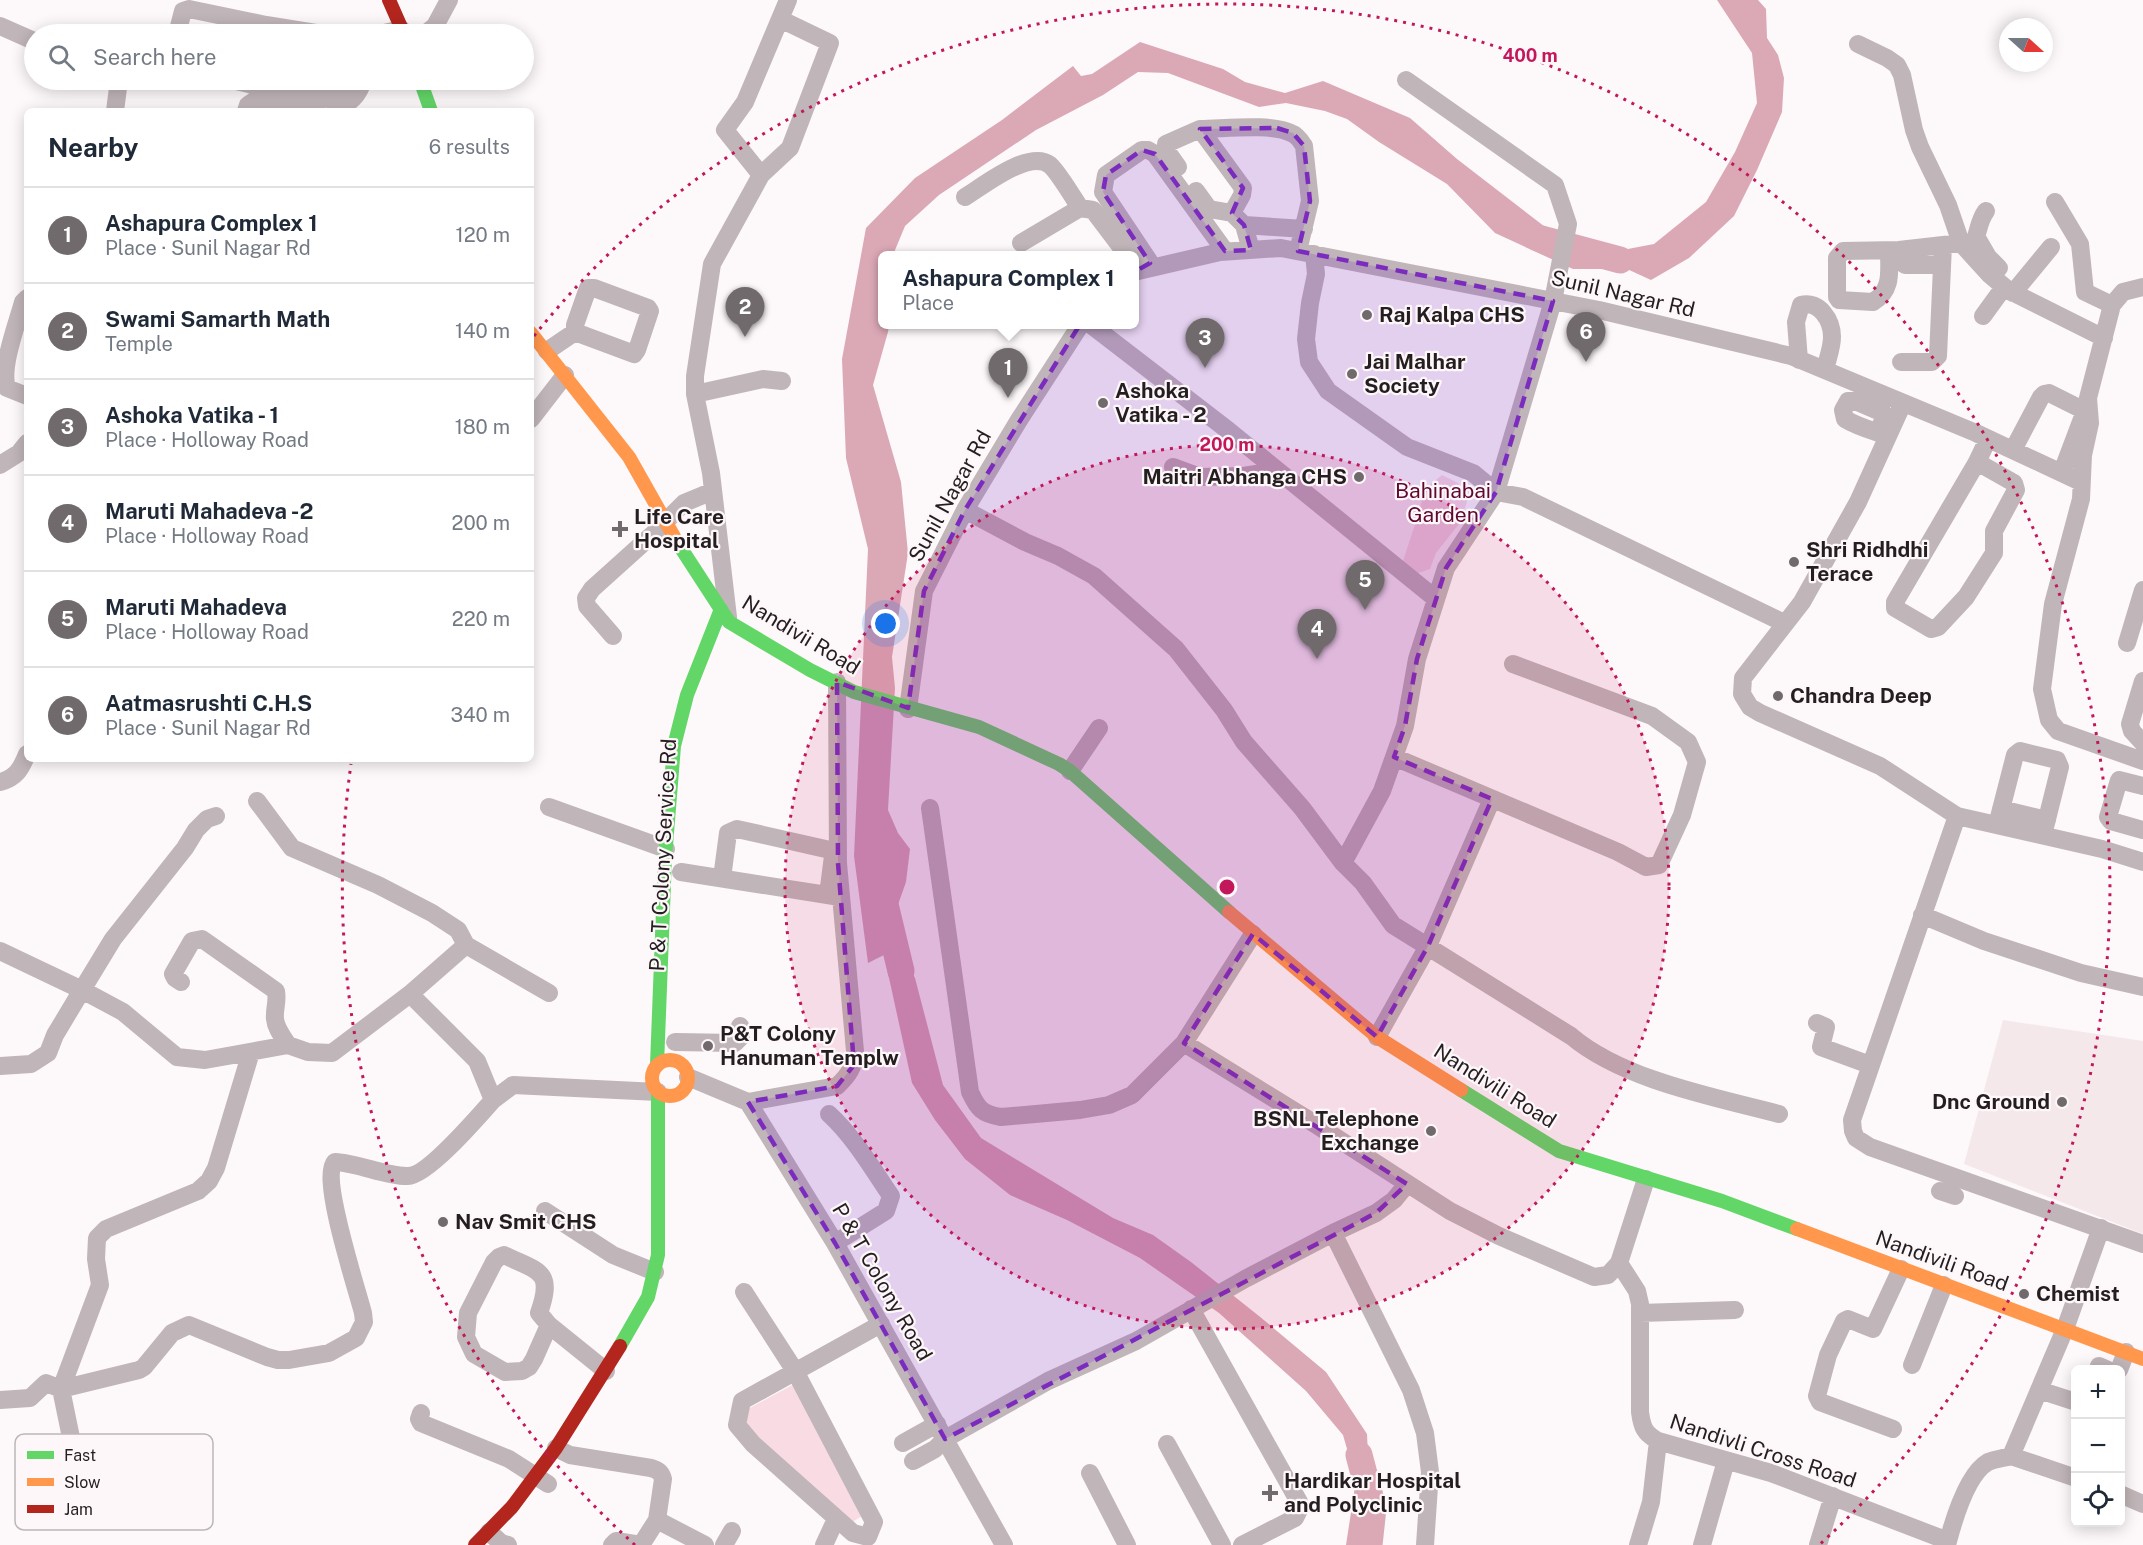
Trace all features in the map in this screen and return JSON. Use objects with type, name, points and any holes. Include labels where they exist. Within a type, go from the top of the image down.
[{"type":"street","points":[[389,0],[399,24]]},
{"type":"street","points":[[436,24],[449,0]]},
{"type":"street","points":[[761,175],[724,130],[745,102],[788,0]]},
{"type":"street","points":[[180,24],[183,11],[189,9],[243,24]]},
{"type":"street","points":[[475,1545],[501,1540],[512,1507],[555,1468],[648,1297],[655,1272],[669,1098],[652,1081],[652,1076],[657,1065],[675,864],[674,746],[687,695],[725,615],[713,491],[695,393],[695,376],[712,264],[761,175],[790,148],[830,43],[780,19]]},
{"type":"street","points":[[0,26],[24,37]]},
{"type":"street","points":[[1858,44],[1897,65],[1902,75],[1920,147],[1948,205],[1962,244],[1989,274],[2104,338]]},
{"type":"street","points":[[1343,863],[1382,791],[1405,726],[1417,659],[1446,568],[1496,492],[1552,301],[1568,224],[1555,185],[1406,80]]},
{"type":"street","points":[[114,108],[117,90]]},
{"type":"street","points":[[289,90],[328,99],[339,90]]},
{"type":"street","points":[[340,108],[360,90]]},
{"type":"street","points":[[424,90],[430,108]]},
{"type":"street","points":[[247,108],[254,101],[286,108]]},
{"type":"street","points":[[1304,229],[1238,219],[1209,209],[1166,150],[1166,144],[1200,129],[1277,128],[1293,133],[1304,146],[1310,201],[1304,229],[1306,253],[1316,273],[1306,339],[1309,362],[1328,391],[1407,447],[1473,473],[1496,492],[1523,497],[1784,623]]},
{"type":"street","points":[[1200,129],[1243,188],[1238,219],[1251,250]]},
{"type":"street","points":[[1130,251],[1103,192],[1104,181],[1106,175],[1142,150],[1148,150],[1155,154],[1225,252]]},
{"type":"street","points":[[965,197],[1019,164],[1036,160],[1049,165],[1080,208]]},
{"type":"street","points":[[2055,202],[2080,244],[2085,292],[2112,305]]},
{"type":"street","points":[[1021,243],[1080,208],[1093,210],[1125,251]]},
{"type":"street","points":[[1901,362],[1932,362],[1938,356],[1942,265],[1962,244],[1986,211]]},
{"type":"street","points":[[1889,251],[1962,244]]},
{"type":"street","points":[[1983,316],[2051,247]]},
{"type":"street","name":"Sunil Nagar Rd","points":[[1139,266],[1225,252],[1281,248],[1610,313],[1799,360],[1988,439],[2081,482]]},
{"type":"street","points":[[1905,265],[1942,265]]},
{"type":"street","points":[[2141,751],[2058,731],[2049,720],[2042,689],[2053,604],[2081,499],[2083,455],[2090,423],[2088,398],[2104,338],[2105,325],[2112,305],[2122,292],[2143,287]]},
{"type":"street","points":[[24,301],[4,366],[3,377],[7,388],[24,395]]},
{"type":"street","points":[[1799,360],[1796,322],[1801,305],[1804,304],[1821,309],[1832,334],[1824,370]]},
{"type":"street","name":"Sunil Nagar Rd","points":[[907,708],[924,591],[965,510],[1078,329]]},
{"type":"street","points":[[1097,329],[1229,430],[1436,599]]},
{"type":"street","points":[[547,351],[575,332]]},
{"type":"street","name":"Nandivii Road","points":[[534,336],[629,457],[664,522],[725,615],[810,670],[854,692],[907,708]]},
{"type":"street","points":[[1798,339],[1829,348]]},
{"type":"street","points":[[534,415],[565,375]]},
{"type":"street","points":[[695,393],[763,379],[782,381]]},
{"type":"street","points":[[2013,450],[2041,397],[2049,393],[2085,411],[2061,472]]},
{"type":"street","points":[[1903,403],[1883,434],[1858,502],[1802,602],[1743,678],[1742,694],[1750,707],[1760,713],[1880,766],[1957,816],[1999,817],[2045,828],[2143,862]]},
{"type":"street","points":[[1977,462],[2014,483],[2016,490],[1994,531],[1994,553],[1966,597],[1938,627],[1931,629],[1895,609],[1894,602],[1977,462],[1988,439]]},
{"type":"street","points":[[0,465],[19,453],[24,447]]},
{"type":"street","points":[[1173,467],[1200,477],[1263,473],[1272,466]]},
{"type":"street","points":[[613,636],[586,606],[586,598],[592,589],[684,503],[713,491]]},
{"type":"street","points":[[965,510],[1094,576],[1176,650],[1224,710],[1244,742],[1302,808],[1343,863],[1363,883],[1393,925],[1571,1035],[1585,1047],[1640,1074],[1672,1086],[1779,1114]]},
{"type":"street","points":[[2127,643],[2143,590]]},
{"type":"street","name":"P & T Colony Service Rd","points":[[688,749],[696,710],[725,615]]},
{"type":"street","points":[[1394,757],[1618,852],[1646,867],[1659,865],[1682,815],[1697,762],[1688,742],[1652,716],[1513,664]]},
{"type":"street","points":[[2141,751],[2130,724],[2143,681]]},
{"type":"street","points":[[835,896],[837,682]]},
{"type":"street","name":"Nandivili Road","points":[[907,708],[979,727],[1070,771],[1253,934],[1377,1036],[1559,1151],[1722,1202],[2135,1355]]},
{"type":"street","points":[[1070,771],[1099,728]]},
{"type":"street","points":[[1999,817],[2015,755],[2020,751],[2057,760],[2060,763],[2045,828]]},
{"type":"street","points":[[0,782],[15,776],[24,762]]},
{"type":"street","points":[[2143,786],[2119,780],[2108,817],[2111,821],[2143,830]]},
{"type":"street","points":[[1377,1036],[1428,946],[1492,799]]},
{"type":"street","points":[[257,801],[292,848],[378,885],[432,913],[458,930],[466,945],[549,993]]},
{"type":"street","points":[[549,807],[675,864],[722,878],[835,896]]},
{"type":"street","points":[[930,808],[970,1092],[977,1107],[988,1115],[1001,1117],[1109,1106],[1132,1095],[1184,1043],[1253,934]]},
{"type":"street","points":[[0,1066],[31,1064],[48,1053],[56,1035],[113,939],[185,848],[196,830],[207,819],[216,816]]},
{"type":"street","points":[[1957,816],[1870,1065],[1852,1120],[1852,1131],[1856,1138],[1870,1147],[1949,1189],[2101,1228],[2143,1244]]},
{"type":"street","points":[[657,1065],[667,1060],[675,1061],[683,1066],[688,1077],[748,1102],[837,1086],[848,1076],[854,1065],[855,1051],[830,850],[737,829],[728,832],[722,878]]},
{"type":"street","points":[[1922,915],[1984,941],[2081,974],[2143,987]]},
{"type":"street","points":[[181,982],[173,974],[192,941],[202,939],[276,991],[278,1000],[274,1018],[288,1045]]},
{"type":"street","points":[[0,951],[123,1012],[177,1057],[205,1060],[288,1045],[309,1052],[332,1053],[410,994],[466,945]]},
{"type":"street","points":[[410,994],[477,1061],[493,1100]]},
{"type":"street","points":[[1817,1023],[1826,1027],[1821,1047],[1870,1065]]},
{"type":"street","points":[[675,1061],[675,1036],[735,1044],[741,1037],[741,1026]]},
{"type":"street","points":[[1184,1043],[1450,1211],[1499,1236],[1594,1277],[1608,1275],[1618,1263],[1646,1179]]},
{"type":"street","points":[[70,1434],[61,1389],[100,1285],[96,1259],[97,1238],[106,1229],[198,1191],[209,1181],[216,1168],[251,1052]]},
{"type":"street","points":[[0,1400],[30,1398],[46,1383],[61,1389],[139,1370],[172,1333],[189,1325],[278,1360],[329,1353],[356,1338],[364,1323],[330,1180],[332,1166],[335,1162],[348,1162],[405,1177],[420,1174],[493,1100],[513,1085],[669,1098],[684,1088],[688,1077]]},
{"type":"street","name":"P & T Colony Road","points":[[748,1102],[835,1242],[1004,1545]]},
{"type":"street","points":[[828,1113],[863,1155],[891,1196],[886,1211],[835,1242]]},
{"type":"street","points":[[903,1443],[941,1431],[1136,1341],[1245,1278],[1376,1213],[1394,1200],[1407,1184]]},
{"type":"street","points":[[545,1211],[613,1255],[655,1272]]},
{"type":"street","points":[[2011,1456],[2065,1329],[2101,1228]]},
{"type":"street","points":[[1333,1233],[1411,1390],[1425,1433],[1430,1472],[1425,1545]]},
{"type":"street","points":[[549,1325],[534,1359],[529,1367],[522,1371],[505,1372],[474,1354],[466,1337],[468,1313],[498,1257],[504,1255],[539,1272],[545,1279],[546,1293],[539,1312],[549,1325],[606,1371]]},
{"type":"street","name":"Nandivli Cross Road","points":[[1618,1263],[1637,1291],[1640,1313],[1640,1412],[1642,1426],[1647,1435],[1771,1473],[1948,1543]]},
{"type":"street","points":[[1893,1428],[1820,1402],[1817,1396],[1828,1355],[1844,1321],[1848,1319],[1873,1329],[1901,1269]]},
{"type":"street","points":[[1912,1365],[1944,1285]]},
{"type":"street","points":[[744,1292],[795,1371],[874,1522],[868,1537],[853,1533],[836,1519],[753,1444],[737,1425],[742,1401],[795,1371],[881,1324]]},
{"type":"street","points":[[1191,1308],[1299,1502],[1299,1510],[1295,1518],[1242,1545]]},
{"type":"street","points":[[1640,1313],[1735,1310]]},
{"type":"street","points":[[2039,1390],[2071,1400]]},
{"type":"street","points":[[421,1413],[418,1419],[421,1424],[509,1459],[555,1468],[658,1470],[663,1479],[657,1520],[641,1545],[620,1540],[616,1540],[612,1545]]},
{"type":"street","points":[[913,1461],[935,1449],[941,1431]]},
{"type":"street","points":[[1638,1545],[1651,1502],[1658,1440]]},
{"type":"street","points":[[1167,1444],[1222,1545]]},
{"type":"street","points":[[1948,1543],[1966,1490],[1974,1475],[1988,1462],[2011,1456],[2071,1476]]},
{"type":"street","points":[[1702,1545],[1726,1461]]},
{"type":"street","points":[[1090,1473],[1127,1545]]},
{"type":"street","points":[[1818,1545],[1833,1496]]},
{"type":"street","points":[[2125,1496],[2143,1504]]},
{"type":"street","points":[[824,1545],[836,1519]]},
{"type":"street","points":[[657,1520],[702,1544]]},
{"type":"highlighted area","points":[[1277,128],[1293,133],[1304,146],[1310,201],[1298,251],[1553,301],[1496,492],[1446,568],[1417,659],[1405,726],[1394,757],[1492,799],[1428,946],[1377,1037],[1253,934],[1184,1043],[1407,1184],[1376,1213],[945,1439],[835,1243],[748,1102],[837,1086],[854,1065],[838,863],[837,682],[908,708],[924,591],[965,510],[1100,292],[1150,263],[1103,192],[1106,175],[1142,150],[1155,154],[1225,251],[1251,250],[1244,225],[1232,213],[1243,188],[1200,129]]},
{"type":"shaded area","points":[[1717,0],[1758,0],[1766,9],[1767,38],[1778,55],[1784,78],[1782,112],[1734,216],[1689,258],[1651,280],[1627,269],[1573,269],[1495,233],[1447,184],[1379,142],[1347,119],[1325,111],[1286,103],[1259,107],[1168,73],[1138,72],[1103,95],[1036,130],[939,195],[905,226],[895,251],[878,251],[878,329],[888,329],[873,385],[901,482],[908,553],[892,657],[895,688],[888,810],[898,833],[910,849],[906,882],[889,930],[915,978],[943,1085],[981,1138],[1113,1218],[1153,1235],[1191,1262],[1326,1372],[1367,1434],[1369,1478],[1362,1545],[1346,1545],[1356,1480],[1343,1435],[1306,1391],[1219,1313],[1140,1258],[1067,1220],[1010,1195],[965,1159],[935,1120],[912,1083],[884,955],[868,963],[854,856],[868,549],[846,458],[842,359],[866,228],[915,178],[1002,120],[1073,66],[1081,76],[1092,74],[1140,42],[1223,69],[1245,82],[1285,93],[1323,81],[1410,118],[1457,159],[1575,250],[1612,252],[1654,244],[1706,202],[1735,152],[1757,103],[1752,53]]},
{"type":"shaded area","name":"Dnc Ground","points":[[2003,1020],[2143,1041],[2143,1234],[1964,1164]]},
{"type":"green space","name":"Bahinabai Garden","points":[[1442,475],[1458,483],[1467,502],[1459,524],[1436,553],[1430,569],[1416,574],[1403,561],[1425,489]]},
{"type":"green space","points":[[796,1383],[862,1516],[851,1523],[756,1439],[745,1423],[748,1409]]},
{"type":"waterway","points":[[1538,238],[1620,260]]},
{"type":"waterway","points":[[882,892],[901,971]]},
{"type":"waterway","points":[[1359,1455],[1373,1508],[1369,1545]]},
{"type":"traffic: fast","points":[[424,90],[430,108]]},
{"type":"traffic: fast","points":[[677,542],[729,622],[810,670],[854,692],[979,727],[1059,764],[1070,771],[1229,912]]},
{"type":"traffic: fast","points":[[657,1065],[665,858],[674,746],[687,695],[721,609]]},
{"type":"traffic: fast","points":[[1461,1090],[1559,1151],[1722,1201],[1797,1229]]},
{"type":"traffic: fast","points":[[620,1346],[648,1297],[658,1255],[658,1092]]},
{"type":"traffic: slow","points":[[534,337],[629,457],[677,542]]},
{"type":"traffic: slow","points":[[1229,912],[1377,1037],[1461,1090]]},
{"type":"traffic: slow","points":[[670,1060],[683,1065],[688,1078],[683,1091],[670,1096],[657,1091],[652,1078],[657,1065],[670,1060]]},
{"type":"traffic: slow","points":[[1797,1229],[2143,1359]]},
{"type":"traffic: jam","points":[[389,0],[400,24]]},
{"type":"traffic: jam","points":[[475,1545],[512,1507],[556,1448],[620,1346]]},
{"type":"place","name":"Raj Kalpa CHS","points":[[1367,315]]},
{"type":"place","name":"Swami Samarth Math","points":[[745,337]]},
{"type":"place","name":"Aatmasrushti C.H.S","points":[[1586,362]]},
{"type":"place","name":"Ashoka Vatika - 1","points":[[1205,368]]},
{"type":"place","name":"Jai Malhar Society","points":[[1352,374]]},
{"type":"place","name":"Ashapura Complex 1","points":[[1008,398]]},
{"type":"place","name":"Ashoka Vatika - 2","points":[[1103,403]]},
{"type":"place","name":"Maitri Abhanga CHS","points":[[1359,477]]},
{"type":"place","name":"Life Care Hospital","points":[[620,529]]},
{"type":"place","name":"Shri Ridhdhi Terace","points":[[1794,562]]},
{"type":"place","name":"Maruti Mahadeva","points":[[1365,610]]},
{"type":"place","name":"Maruti Mahadeva -2","points":[[1317,659]]},
{"type":"place","name":"Chandra Deep","points":[[1778,696]]},
{"type":"place","name":"P&T Colony Hanuman Templw","points":[[708,1046]]},
{"type":"place","name":"Dnc Ground","points":[[2062,1102]]},
{"type":"place","name":"BSNL Telephone Exchange","points":[[1431,1131]]},
{"type":"place","name":"Nav Smit CHS","points":[[443,1222]]},
{"type":"place","name":"Chemist","points":[[2024,1294]]},
{"type":"place","name":"Hardikar Hospital and Polyclinic","points":[[1270,1493]]}]
